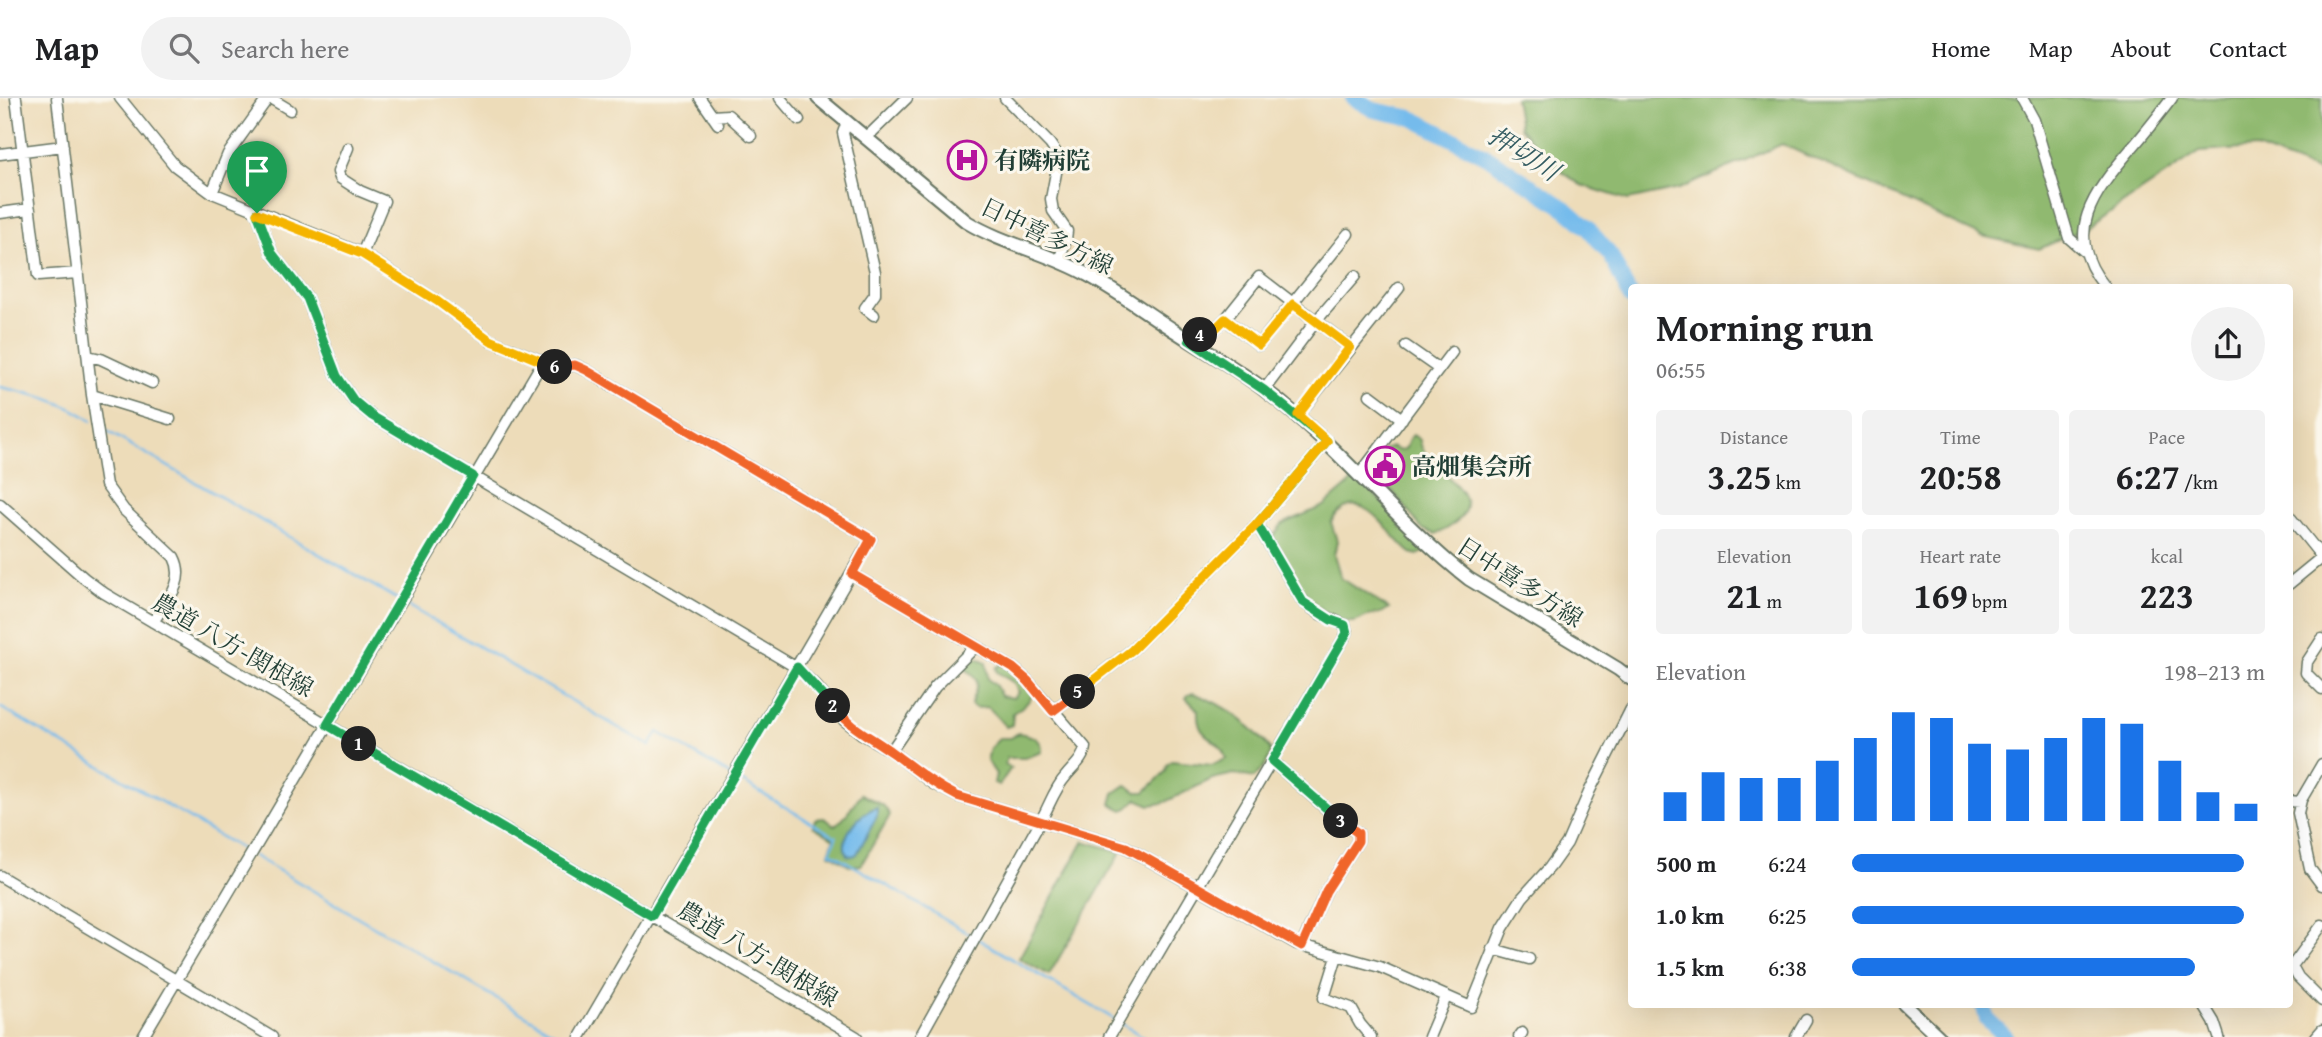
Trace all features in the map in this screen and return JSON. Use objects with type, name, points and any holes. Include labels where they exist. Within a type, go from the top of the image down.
[{"type":"main road","name":"日中喜多方線","points":[[818,98],[954,212],[977,228],[1089,276],[1264,390],[1327,441],[1432,549],[1469,579],[1628,677]]},
{"type":"main road","points":[[1908,1008],[1939,1037]]},
{"type":"street","points":[[16,98],[38,276],[78,272]]},
{"type":"street","points":[[57,98],[92,395],[106,485],[124,510],[174,557],[179,566],[180,575],[174,590],[153,622]]},
{"type":"street","points":[[120,98],[175,166],[212,193],[362,254],[437,301],[490,340],[542,363],[559,368],[575,365],[586,370],[871,539],[580,1037]]},
{"type":"street","points":[[212,193],[228,154],[269,98],[290,110]]},
{"type":"street","points":[[699,98],[715,120],[728,115],[751,136]]},
{"type":"street","points":[[780,98],[799,120]]},
{"type":"street","points":[[866,138],[907,98]]},
{"type":"street","points":[[1005,98],[1050,144],[1059,157],[1051,199],[1053,211],[1067,231],[1059,261]]},
{"type":"street","points":[[2022,98],[2034,120],[2069,238],[2083,248],[2103,284]]},
{"type":"street","points":[[2091,264],[2084,248],[2083,229],[2093,199],[2172,98]]},
{"type":"street","points":[[847,122],[843,133],[875,272],[875,294],[865,308],[874,315]]},
{"type":"street","points":[[0,154],[63,146]]},
{"type":"street","points":[[348,148],[338,172],[340,178],[360,191],[384,201],[362,254]]},
{"type":"street","points":[[0,214],[30,209]]},
{"type":"street","points":[[257,213],[272,253],[307,298],[337,376],[354,401],[372,416],[797,667],[844,719],[932,783],[957,796],[1126,847],[1302,946],[1400,974],[1446,998],[1471,1007],[1503,928],[1522,898],[1567,843],[1628,715]]},
{"type":"street","points":[[1225,319],[1259,345],[1348,234]]},
{"type":"street","points":[[1264,390],[1316,321],[1355,276]]},
{"type":"street","points":[[1189,340],[1195,335],[1210,334],[1259,277],[1350,347]]},
{"type":"street","points":[[1298,415],[1399,288]]},
{"type":"street","points":[[1406,346],[1439,369]]},
{"type":"street","points":[[1360,474],[1452,352]]},
{"type":"street","points":[[88,356],[101,359],[152,383]]},
{"type":"street","points":[[143,1037],[542,363]]},
{"type":"street","points":[[92,395],[170,419]]},
{"type":"street","points":[[1370,395],[1402,419]]},
{"type":"street","points":[[1053,711],[1132,650],[1257,524],[1327,441]]},
{"type":"street","name":"農道 八方-関根線","points":[[0,504],[84,578],[153,622],[857,1037]]},
{"type":"street","points":[[2293,521],[2322,557],[2293,581]]},
{"type":"street","points":[[1109,1037],[1347,633],[1345,625],[1331,620],[1303,602],[1257,524]]},
{"type":"street","points":[[852,574],[1013,668],[1028,681],[1085,750],[1056,790],[1041,822],[920,1037]]},
{"type":"street","points":[[2322,639],[2307,662],[2306,673],[2322,689]]},
{"type":"street","points":[[891,751],[935,687],[975,647]]},
{"type":"street","points":[[1272,761],[1345,825],[1358,833],[1358,841],[1326,891],[1302,946]]},
{"type":"street","points":[[2322,764],[2300,802],[2294,826],[2311,873],[2322,886]]},
{"type":"street","points":[[2293,801],[2300,802]]},
{"type":"street","points":[[0,876],[272,1037]]},
{"type":"street","points":[[2293,965],[2322,926]]},
{"type":"street","points":[[1493,949],[1529,959]]},
{"type":"street","points":[[1337,956],[1324,998],[1351,1008],[1371,1037]]},
{"type":"street","points":[[2293,968],[2298,977],[2322,1001]]},
{"type":"street","points":[[1429,1037],[1446,998]]},
{"type":"street","points":[[2205,1008],[2219,1037]]},
{"type":"street","points":[[1796,1037],[1806,1020]]},
{"type":"street","points":[[2316,1037],[2322,1030]]},
{"type":"green space","points":[[1515,98],[2322,98],[2322,173],[2256,148],[2200,152],[2086,228],[2039,249],[1982,236],[1782,144],[1679,189],[1628,200],[1581,185],[1551,164],[1520,127]]},
{"type":"green space","points":[[1413,435],[1420,440],[1430,460],[1460,489],[1465,499],[1465,510],[1458,520],[1435,534],[1422,529],[1394,493],[1380,480],[1390,473],[1395,462],[1383,450],[1391,447],[1400,451],[1406,448]]},
{"type":"green space","points":[[1353,481],[1362,481],[1394,515],[1402,529],[1412,533],[1425,551],[1418,555],[1411,553],[1373,514],[1363,508],[1352,505],[1342,510],[1331,522],[1337,541],[1334,555],[1341,578],[1389,609],[1353,622],[1327,614],[1315,604],[1294,577],[1272,538],[1282,524],[1324,506]]},
{"type":"green space","points":[[977,658],[986,662],[988,679],[996,686],[1001,696],[1013,698],[1018,692],[1014,683],[997,672],[996,668],[1001,664],[1009,668],[1034,694],[1013,713],[1012,725],[1006,727],[988,707],[976,708],[971,705],[977,682],[964,667]]},
{"type":"green space","points":[[1193,693],[1226,709],[1263,740],[1271,750],[1262,769],[1254,778],[1234,774],[1212,779],[1163,803],[1150,805],[1137,799],[1123,810],[1111,804],[1114,793],[1126,785],[1137,792],[1145,792],[1172,761],[1212,765],[1226,759],[1218,745],[1204,733],[1198,721],[1198,710],[1186,698]]},
{"type":"green space","points":[[1018,733],[1038,740],[1042,752],[1025,758],[1007,758],[1005,764],[1011,768],[999,785],[994,783],[996,774],[987,761],[990,748],[1000,738],[1011,738]]},
{"type":"green space","points":[[861,794],[883,805],[890,815],[861,865],[851,866],[829,853],[834,839],[813,826],[815,819],[824,818],[835,825],[843,819]]},
{"type":"green space","points":[[1084,841],[1121,852],[1049,975],[1019,958]]},
{"type":"water","points":[[877,807],[877,816],[857,854],[847,855],[846,840],[852,826],[864,814]]},
{"type":"waterway","name":"押切川","points":[[1353,98],[1374,110],[1412,118],[1489,158],[1566,209],[1588,228],[1611,256],[1628,292]]},
{"type":"waterway","points":[[0,387],[60,403],[92,421]]},
{"type":"waterway","points":[[100,427],[650,746],[658,732],[730,775]]},
{"type":"waterway","points":[[0,707],[248,853]]},
{"type":"waterway","points":[[736,778],[836,837],[830,852],[973,936]]},
{"type":"waterway","points":[[254,856],[562,1037]]},
{"type":"waterway","points":[[978,939],[1114,1019]]},
{"type":"waterway","name":"押切川","points":[[1984,1008],[1987,1019],[2006,1037]]},
{"type":"waterway","points":[[1120,1023],[1144,1037]]},
{"type":"place","name":"有隣病院","points":[[967,160]]},
{"type":"place","name":"高畑集会所","points":[[1385,466]]},
{"type":"route","points":[[257,213],[272,253],[307,298],[337,376],[354,401],[372,416],[473,476],[327,725],[652,916],[797,667],[844,719],[932,783],[957,796],[1126,847],[1302,946],[1326,891],[1358,841],[1358,833],[1345,825],[1272,761],[1347,633],[1345,625],[1320,614],[1303,602],[1257,524],[1327,441],[1264,390],[1189,340],[1195,335],[1210,334],[1225,319],[1259,345],[1293,304],[1350,347],[1298,415],[1327,441],[1292,482],[1257,524],[1132,650],[1053,711],[1028,681],[1013,668],[852,574],[871,539],[586,370],[575,365],[559,368],[542,363],[490,340],[437,301],[362,254],[257,213]]}]
